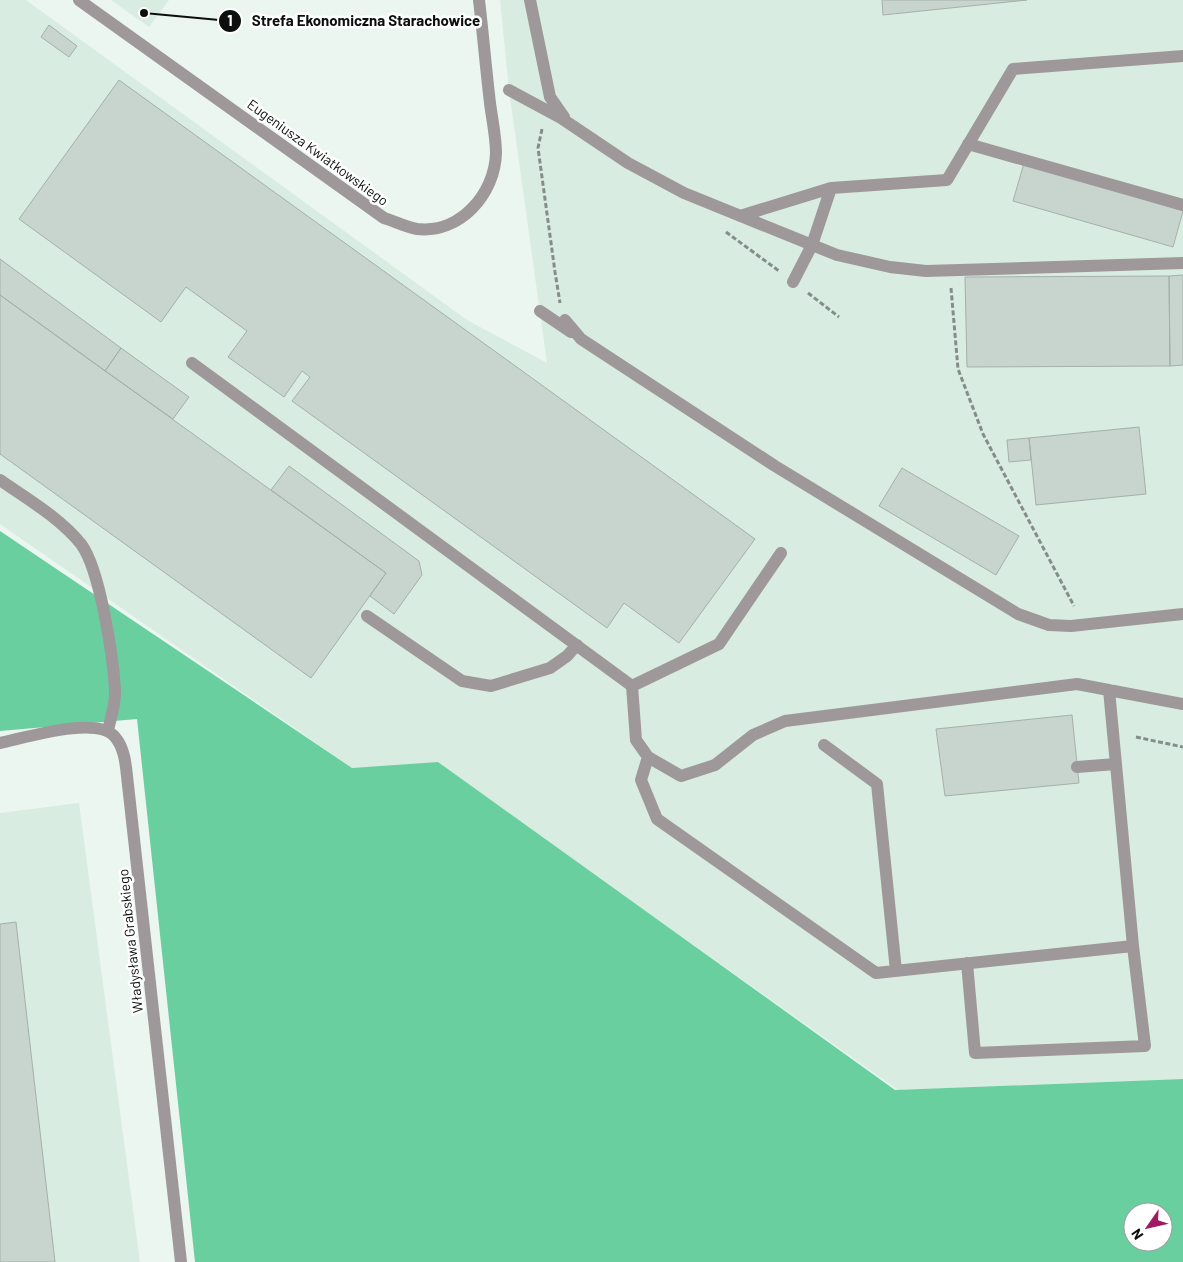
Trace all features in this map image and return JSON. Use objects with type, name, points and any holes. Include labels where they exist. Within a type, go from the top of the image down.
[{"type":"street","name":"Eugeniusza Kwiatkowskiego","points":[[79,0],[384,218],[416,229],[433,229],[449,225],[473,209],[490,183],[496,154],[479,0]]},
{"type":"street","points":[[530,0],[550,97],[567,121]]},
{"type":"street","points":[[740,216],[830,188],[946,180],[1013,69],[1183,56]]},
{"type":"street","points":[[509,90],[567,121],[628,163],[684,193],[837,255],[890,267],[926,271],[1183,263]]},
{"type":"street","points":[[968,144],[1183,205]]},
{"type":"street","points":[[793,282],[812,245],[830,188]]},
{"type":"street","points":[[540,311],[775,466],[1018,614],[1049,625],[1084,625],[1183,614]]},
{"type":"street","points":[[566,320],[581,339]]},
{"type":"street","points":[[192,363],[632,686],[636,740],[648,757],[681,776],[715,765],[753,736],[785,721],[1076,684],[1183,704]]},
{"type":"street","points":[[0,480],[62,524],[82,545],[91,564],[101,601],[110,647],[115,690],[108,730],[91,727],[71,729],[0,743]]},
{"type":"street","points":[[632,686],[719,644],[781,553]]},
{"type":"street","points":[[367,616],[462,681],[491,686],[550,668],[567,656],[577,645]]},
{"type":"street","points":[[967,963],[975,1053],[1145,1046],[1133,946],[1109,690]]},
{"type":"street","name":"Władysława Grabskiego","points":[[108,730],[115,736],[120,745],[127,777],[181,1262]]},
{"type":"street","points":[[824,745],[877,784],[896,971]]},
{"type":"street","points":[[648,757],[641,780],[657,819],[876,973],[1133,946]]},
{"type":"street","points":[[1077,767],[1116,764]]},
{"type":"path","points":[[543,125],[538,148],[555,272],[562,310],[566,320]]},
{"type":"path","points":[[722,228],[840,317]]},
{"type":"path","points":[[949,270],[958,369],[983,434],[1084,625]]},
{"type":"path","points":[[1136,737],[1183,747]]},
{"type":"shaded area","points":[[0,0],[26,0],[467,320],[547,363],[509,90],[500,0],[1183,0],[1183,1079],[898,1090],[438,764],[352,768],[0,524]]},
{"type":"shaded area","points":[[111,0],[169,0],[149,27]]},
{"type":"shaded area","points":[[79,803],[140,1262],[0,1262],[0,813]]},
{"type":"green space","points":[[0,531],[352,768],[438,762],[895,1090],[1183,1079],[1183,1262],[195,1262],[137,719],[0,731]]},
{"type":"building","points":[[882,0],[1027,0],[883,15]]},
{"type":"building","points":[[49,25],[77,46],[69,57],[41,37]]},
{"type":"building","points":[[119,80],[755,539],[679,643],[624,603],[607,628],[292,401],[310,377],[302,371],[284,397],[228,357],[247,331],[186,287],[161,322],[19,219]]},
{"type":"building","points":[[1024,163],[1183,211],[1173,247],[1013,201]]},
{"type":"building","points":[[0,259],[121,348],[105,371],[0,295]]},
{"type":"building","points":[[1183,275],[1183,365],[1170,366],[1169,276]]},
{"type":"building","points":[[1169,276],[1170,366],[967,367],[965,277]]},
{"type":"building","points":[[0,295],[386,573],[311,678],[0,454]]},
{"type":"building","points":[[121,348],[189,397],[173,419],[105,371]]},
{"type":"building","points":[[1139,427],[1146,494],[1036,505],[1029,438]]},
{"type":"building","points":[[1029,438],[1031,460],[1009,462],[1007,440]]},
{"type":"building","points":[[289,466],[419,561],[422,575],[394,614],[370,596],[386,573],[271,490]]},
{"type":"building","points":[[902,468],[1019,536],[996,575],[879,506]]},
{"type":"building","points":[[1072,715],[1079,783],[945,796],[936,729]]},
{"type":"building","points":[[16,922],[55,1262],[0,1262],[0,924]]},
{"type":"place","name":"Strefa Ekonomiczna Starachowice","points":[[144,13]]}]
